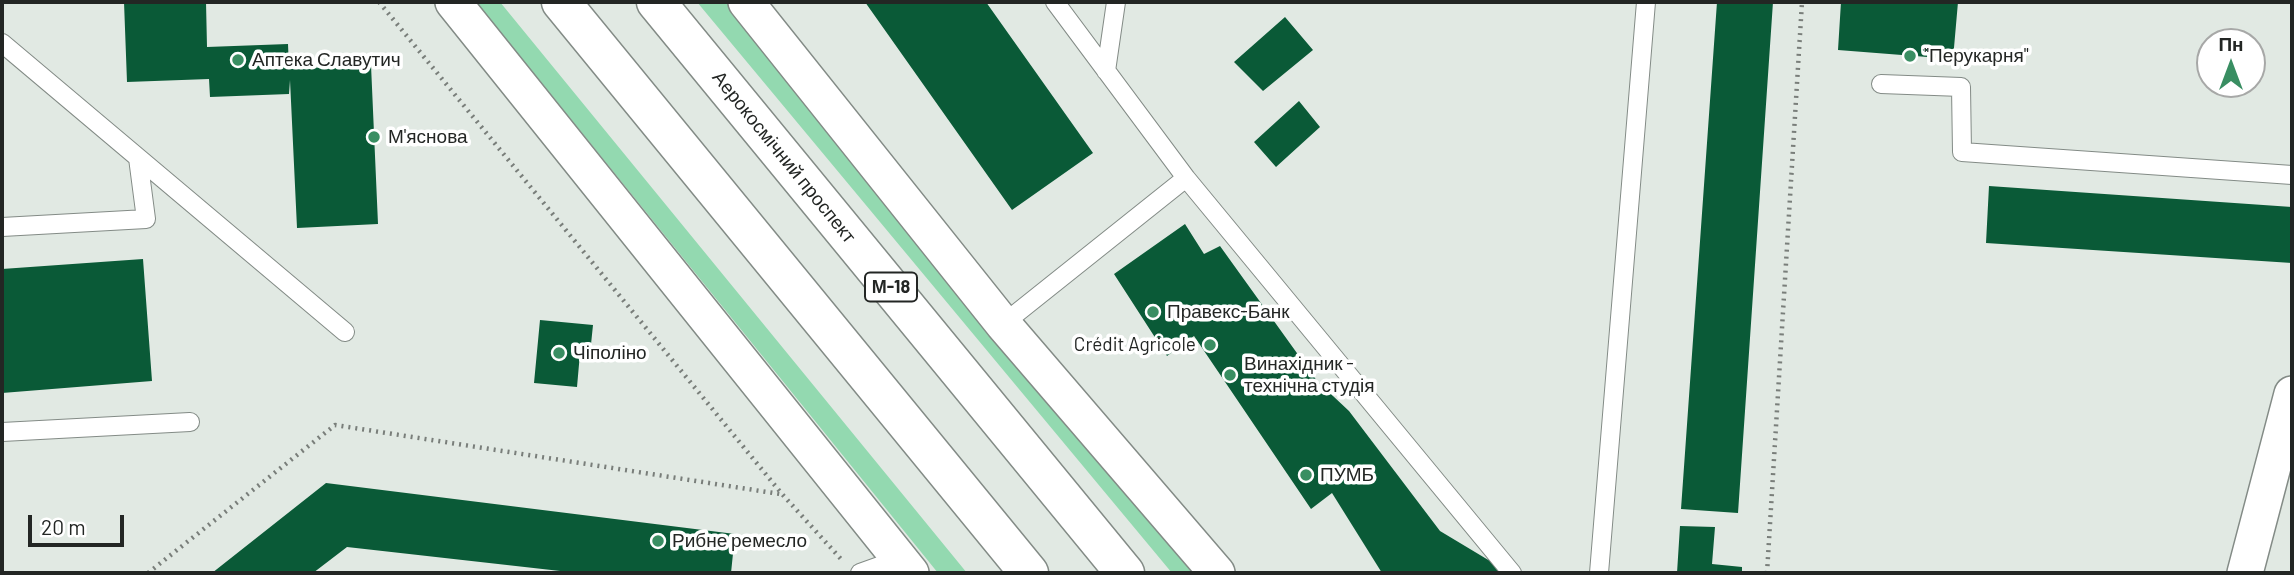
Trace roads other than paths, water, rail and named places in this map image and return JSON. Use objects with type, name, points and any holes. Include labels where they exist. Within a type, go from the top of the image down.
[{"type":"main road","points":[[561,2],[1029,573]]},
{"type":"main road","name":"Аерокосмічний проспект","points":[[656,2],[1125,573]]},
{"type":"street","points":[[453,2],[905,566]]},
{"type":"street","points":[[746,2],[1003,324],[1216,573]]},
{"type":"street","points":[[2245,573],[2292,394]]},
{"type":"lane","points":[[1055,2],[1186,178],[1511,573]]},
{"type":"lane","points":[[1106,71],[1116,2]]},
{"type":"lane","points":[[1598,573],[1646,2]]},
{"type":"lane","points":[[2,43],[345,332]]},
{"type":"lane","points":[[1881,84],[1961,88],[1962,152],[2292,175]]},
{"type":"lane","points":[[2,227],[146,219],[138,158]]},
{"type":"lane","points":[[1003,324],[1186,178]]},
{"type":"lane","points":[[2,432],[190,422]]},
{"type":"lane","points":[[852,568],[905,566]]},
{"type":"place","name":"\"Перукарня\"","points":[[1910,56]]},
{"type":"place","name":"Аптeка Славутич","points":[[238,60]]},
{"type":"place","name":"М'яснова","points":[[374,137]]},
{"type":"place","name":"Правекс-Банк","points":[[1153,312]]},
{"type":"place","name":"Crédit Agricole","points":[[1210,345]]},
{"type":"place","name":"Чіполіно","points":[[559,353]]},
{"type":"place","name":"Винахідник - технічна студія","points":[[1230,375]]},
{"type":"place","name":"ПУМБ","points":[[1306,475]]},
{"type":"place","name":"Рибне ремесло","points":[[658,541]]}]
